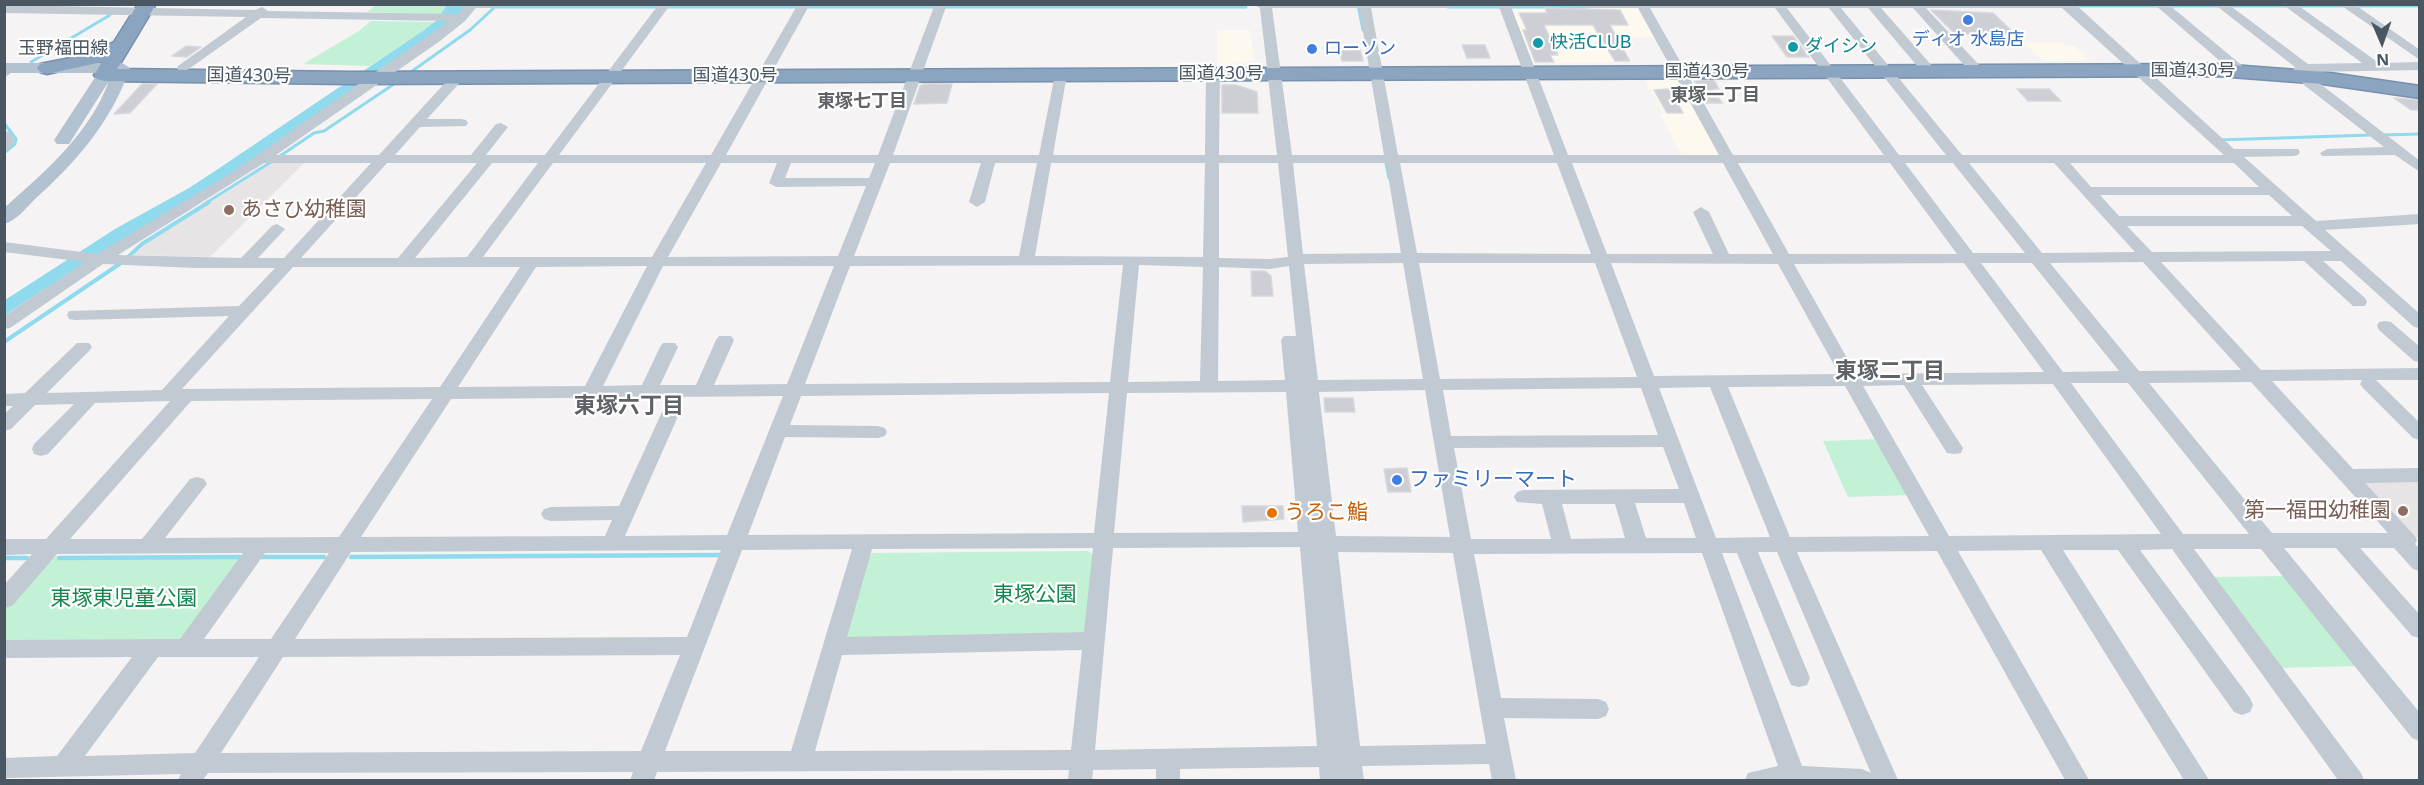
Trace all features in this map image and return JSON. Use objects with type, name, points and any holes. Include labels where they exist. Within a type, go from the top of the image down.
[{"type":"highway","points":[[47,68],[91,60],[118,47],[151,8]]},
{"type":"highway","points":[[113,72],[137,38],[151,8]]},
{"type":"highway","points":[[113,72],[118,47]]},
{"type":"highway","name":"国道430号","points":[[113,72],[386,75],[2137,68],[2301,71],[2420,89]]},
{"type":"highway","name":"国道430号","points":[[113,72],[183,69],[458,77],[614,74]]},
{"type":"highway","name":"国道430号","points":[[917,73],[1213,75],[1269,71]]},
{"type":"main road","name":"玉野福田線","points":[[5,72],[47,68],[113,72]]},
{"type":"main road","name":"玉野福田線","points":[[5,72],[113,72]]},
{"type":"main road","points":[[4,202],[59,146],[96,91],[113,72]]},
{"type":"main road","points":[[4,218],[56,170],[79,144],[98,118],[117,85],[113,72]]},
{"type":"street","points":[[183,69],[271,4]]},
{"type":"street","points":[[4,324],[98,259],[215,189],[386,75],[473,5],[496,4]]},
{"type":"street","points":[[1269,71],[1257,4],[1449,4]]},
{"type":"street","points":[[1586,4],[1780,7],[1832,5],[1874,7],[2066,6],[2420,323]]},
{"type":"street","points":[[1265,5],[1269,71],[1339,755],[1332,780]]},
{"type":"street","points":[[1362,5],[1377,70],[1388,158],[1427,384],[1443,442],[1455,545],[1492,708],[1492,754],[1504,780]]},
{"type":"street","points":[[1832,5],[2420,731]]},
{"type":"street","points":[[471,262],[551,159],[664,6]]},
{"type":"street","points":[[591,391],[658,261],[803,6]]},
{"type":"street","points":[[646,771],[884,159],[940,6]]},
{"type":"street","points":[[1505,6],[1710,546],[1805,778]]},
{"type":"street","points":[[1644,6],[1850,380],[1946,545],[2077,780]]},
{"type":"street","points":[[2161,6],[2238,69]]},
{"type":"street","points":[[2221,6],[2420,168]]},
{"type":"street","points":[[2290,6],[2376,67]]},
{"type":"street","points":[[2347,6],[2420,56]]},
{"type":"street","points":[[1780,7],[1969,258],[2352,780]]},
{"type":"street","points":[[1874,7],[1927,69]]},
{"type":"street","points":[[1918,7],[1975,68]]},
{"type":"street","points":[[4,9],[151,8],[459,18]]},
{"type":"street","points":[[2301,71],[2420,66]]},
{"type":"street","points":[[1026,260],[1061,74]]},
{"type":"street","points":[[1209,387],[1213,75]]},
{"type":"street","points":[[4,600],[53,546],[244,311],[458,77]]},
{"type":"street","points":[[416,123],[462,121],[449,136]]},
{"type":"street","points":[[403,262],[481,159],[501,127]]},
{"type":"street","points":[[4,135],[8,140],[4,147]]},
{"type":"street","points":[[2327,153],[2398,151]]},
{"type":"street","points":[[261,159],[2057,158],[2233,157],[2293,152]]},
{"type":"street","points":[[2057,158],[2409,541],[2420,563]]},
{"type":"street","points":[[786,159],[776,183],[875,182]]},
{"type":"street","points":[[977,202],[989,159]]},
{"type":"street","points":[[2088,191],[2272,191]]},
{"type":"street","points":[[1701,212],[1723,259]]},
{"type":"street","points":[[2115,221],[2308,223],[2420,219]]},
{"type":"street","points":[[245,263],[277,229]]},
{"type":"street","points":[[4,248],[123,261],[245,263],[1131,260],[1270,264],[1288,261],[1406,259],[2345,256]]},
{"type":"street","points":[[2308,256],[2359,302]]},
{"type":"street","points":[[1081,770],[1131,260]]},
{"type":"street","points":[[196,772],[532,261]]},
{"type":"street","points":[[75,315],[244,311]]},
{"type":"street","points":[[2385,326],[2420,357]]},
{"type":"street","points":[[703,390],[725,340]]},
{"type":"street","points":[[4,425],[83,347]]},
{"type":"street","points":[[648,391],[669,347]]},
{"type":"street","points":[[4,400],[176,395],[2420,374]]},
{"type":"street","points":[[1909,379],[1954,448]]},
{"type":"street","points":[[1717,382],[1784,546],[1886,780]]},
{"type":"street","points":[[2369,384],[2420,434]]},
{"type":"street","points":[[41,448],[92,396]]},
{"type":"street","points":[[612,543],[670,414]]},
{"type":"street","points":[[777,431],[878,432]]},
{"type":"street","points":[[1443,442],[1670,441]]},
{"type":"street","points":[[2348,476],[2420,475]]},
{"type":"street","points":[[148,546],[197,484]]},
{"type":"street","points":[[1623,496],[1638,547]]},
{"type":"street","points":[[1524,497],[1691,496]]},
{"type":"street","points":[[1550,497],[1563,547]]},
{"type":"street","points":[[551,514],[626,513]]},
{"type":"street","points":[[4,547],[1104,540],[1563,547],[2409,541]]},
{"type":"street","points":[[2342,541],[2420,630]]},
{"type":"street","points":[[800,761],[864,542]]},
{"type":"street","points":[[2124,543],[2242,705]]},
{"type":"street","points":[[2048,544],[2197,780]]},
{"type":"street","points":[[186,648],[260,545]]},
{"type":"street","points":[[1745,546],[1799,678]]},
{"type":"street","points":[[832,646],[1093,641]]},
{"type":"street","points":[[4,649],[696,646]]},
{"type":"street","points":[[64,766],[152,648]]},
{"type":"street","points":[[1492,708],[1598,709]]},
{"type":"street","points":[[4,768],[64,766],[196,772],[646,771],[800,761],[1081,770],[1168,769],[1339,755],[1492,754]]},
{"type":"street","points":[[1339,755],[1352,780]]},
{"type":"street","points":[[1757,780],[1805,778],[1862,780]]},
{"type":"shaded area","points":[[1509,8],[1642,8],[1659,37],[1620,37],[1633,62],[1531,63]]},
{"type":"shaded area","points":[[1217,30],[1250,30],[1254,60],[1244,63],[1217,64]]},
{"type":"shaded area","points":[[2024,43],[2062,43],[2066,46],[2075,46],[2090,61],[2043,61]]},
{"type":"shaded area","points":[[1644,77],[1679,77],[1725,156],[1682,156],[1660,114],[1664,114]]},
{"type":"shaded area","name":"あさひ幼稚園","points":[[272,163],[304,163],[210,257],[134,255],[143,246]]},
{"type":"shaded area","name":"第一福田幼稚園","points":[[2364,480],[2419,480],[2419,538],[2411,538],[2362,484]]},
{"type":"green space","points":[[376,5],[447,5],[442,14],[367,12]]},
{"type":"green space","points":[[371,21],[436,22],[370,66],[303,64],[359,31]]},
{"type":"green space","points":[[1879,439],[1910,495],[1848,497],[1823,441]]},
{"type":"green space","name":"東塚公園","points":[[1088,551],[1093,555],[1085,632],[848,640],[842,634],[865,557],[872,553]]},
{"type":"green space","name":"東塚東児童公園","points":[[243,555],[181,642],[5,642],[5,608],[45,562],[57,556]]},
{"type":"green space","points":[[2289,576],[2361,666],[2277,668],[2211,577]]},
{"type":"water","points":[[447,5],[467,5],[463,12],[233,174],[80,266],[5,315],[5,300],[115,229],[189,188],[218,169],[424,30],[436,21]]},
{"type":"building","points":[[1545,8],[1620,10],[1628,25],[1610,25],[1630,61],[1615,61],[1593,25],[1544,25],[1558,55],[1550,55],[1554,62],[1535,62],[1523,30],[1527,30],[1519,13],[1547,13]]},
{"type":"building","name":"ディオ 水島店","points":[[1931,10],[1993,13],[2015,34],[1955,34]]},
{"type":"building","name":"ダイシン","points":[[1772,36],[1793,36],[1809,57],[1787,57]]},
{"type":"building","points":[[1462,45],[1485,45],[1490,58],[1467,58]]},
{"type":"building","points":[[186,46],[201,47],[187,57],[172,56]]},
{"type":"building","points":[[1338,46],[1359,46],[1363,61],[1342,61]]},
{"type":"building","points":[[1694,80],[1714,80],[1719,89],[1713,89],[1722,103],[1706,103]]},
{"type":"building","points":[[142,84],[157,84],[130,113],[114,114]]},
{"type":"building","points":[[952,84],[947,103],[914,104],[920,86]]},
{"type":"building","points":[[1222,85],[1236,85],[1257,92],[1258,113],[1222,113]]},
{"type":"building","points":[[1670,89],[1683,113],[1667,113],[1654,90]]},
{"type":"building","points":[[2017,89],[2049,89],[2061,101],[2028,101]]},
{"type":"building","points":[[2394,98],[2420,100],[2420,110],[2411,110]]},
{"type":"building","points":[[1251,271],[1265,271],[1271,276],[1273,296],[1252,296]]},
{"type":"building","points":[[1324,398],[1353,398],[1355,412],[1325,412]]},
{"type":"building","name":"ファミリーマート","points":[[1407,468],[1411,492],[1388,492],[1384,469]]},
{"type":"building","points":[[1242,506],[1283,506],[1284,519],[1243,522]]},
{"type":"waterway","points":[[408,74],[470,30],[497,5]]},
{"type":"waterway","points":[[1358,5],[1363,30]]},
{"type":"waterway","points":[[2072,6],[2221,6]]},
{"type":"waterway","points":[[2228,6],[2347,6]]},
{"type":"waterway","points":[[2354,6],[2420,6]]},
{"type":"waterway","points":[[496,7],[1246,7]]},
{"type":"waterway","points":[[1448,7],[1587,7]]},
{"type":"waterway","points":[[31,62],[110,15]]},
{"type":"waterway","points":[[280,156],[314,133],[324,131],[397,82]]},
{"type":"waterway","points":[[4,123],[16,139],[15,144],[4,153]]},
{"type":"waterway","points":[[2382,135],[2420,134]]},
{"type":"waterway","points":[[2219,140],[2371,135]]},
{"type":"waterway","points":[[1385,159],[1389,178]]},
{"type":"waterway","points":[[206,203],[271,162]]},
{"type":"waterway","points":[[127,258],[142,244],[209,202]]},
{"type":"waterway","points":[[4,342],[121,263]]},
{"type":"waterway","points":[[351,557],[722,555]]},
{"type":"waterway","points":[[59,558],[240,557]]},
{"type":"waterway","points":[[261,557],[324,557]]},
{"type":"waterway","points":[[4,558],[27,558]]},
{"type":"place","name":"ディオ 水島店","points":[[1968,20]]},
{"type":"place","name":"快活CLUB","points":[[1538,43]]},
{"type":"place","name":"ダイシン","points":[[1793,47]]},
{"type":"place","name":"ローソン","points":[[1312,49]]},
{"type":"place","name":"あさひ幼稚園","points":[[229,210]]},
{"type":"place","name":"ファミリーマート","points":[[1397,480]]},
{"type":"place","name":"第一福田幼稚園","points":[[2403,511]]},
{"type":"place","name":"うろこ鮨","points":[[1272,513]]},
{"type":"district","name":"東塚一丁目","points":[[1715,96]]},
{"type":"district","name":"東塚七丁目","points":[[862,102]]},
{"type":"district","name":"東塚二丁目","points":[[1890,372]]},
{"type":"district","name":"東塚六丁目","points":[[629,407]]}]
